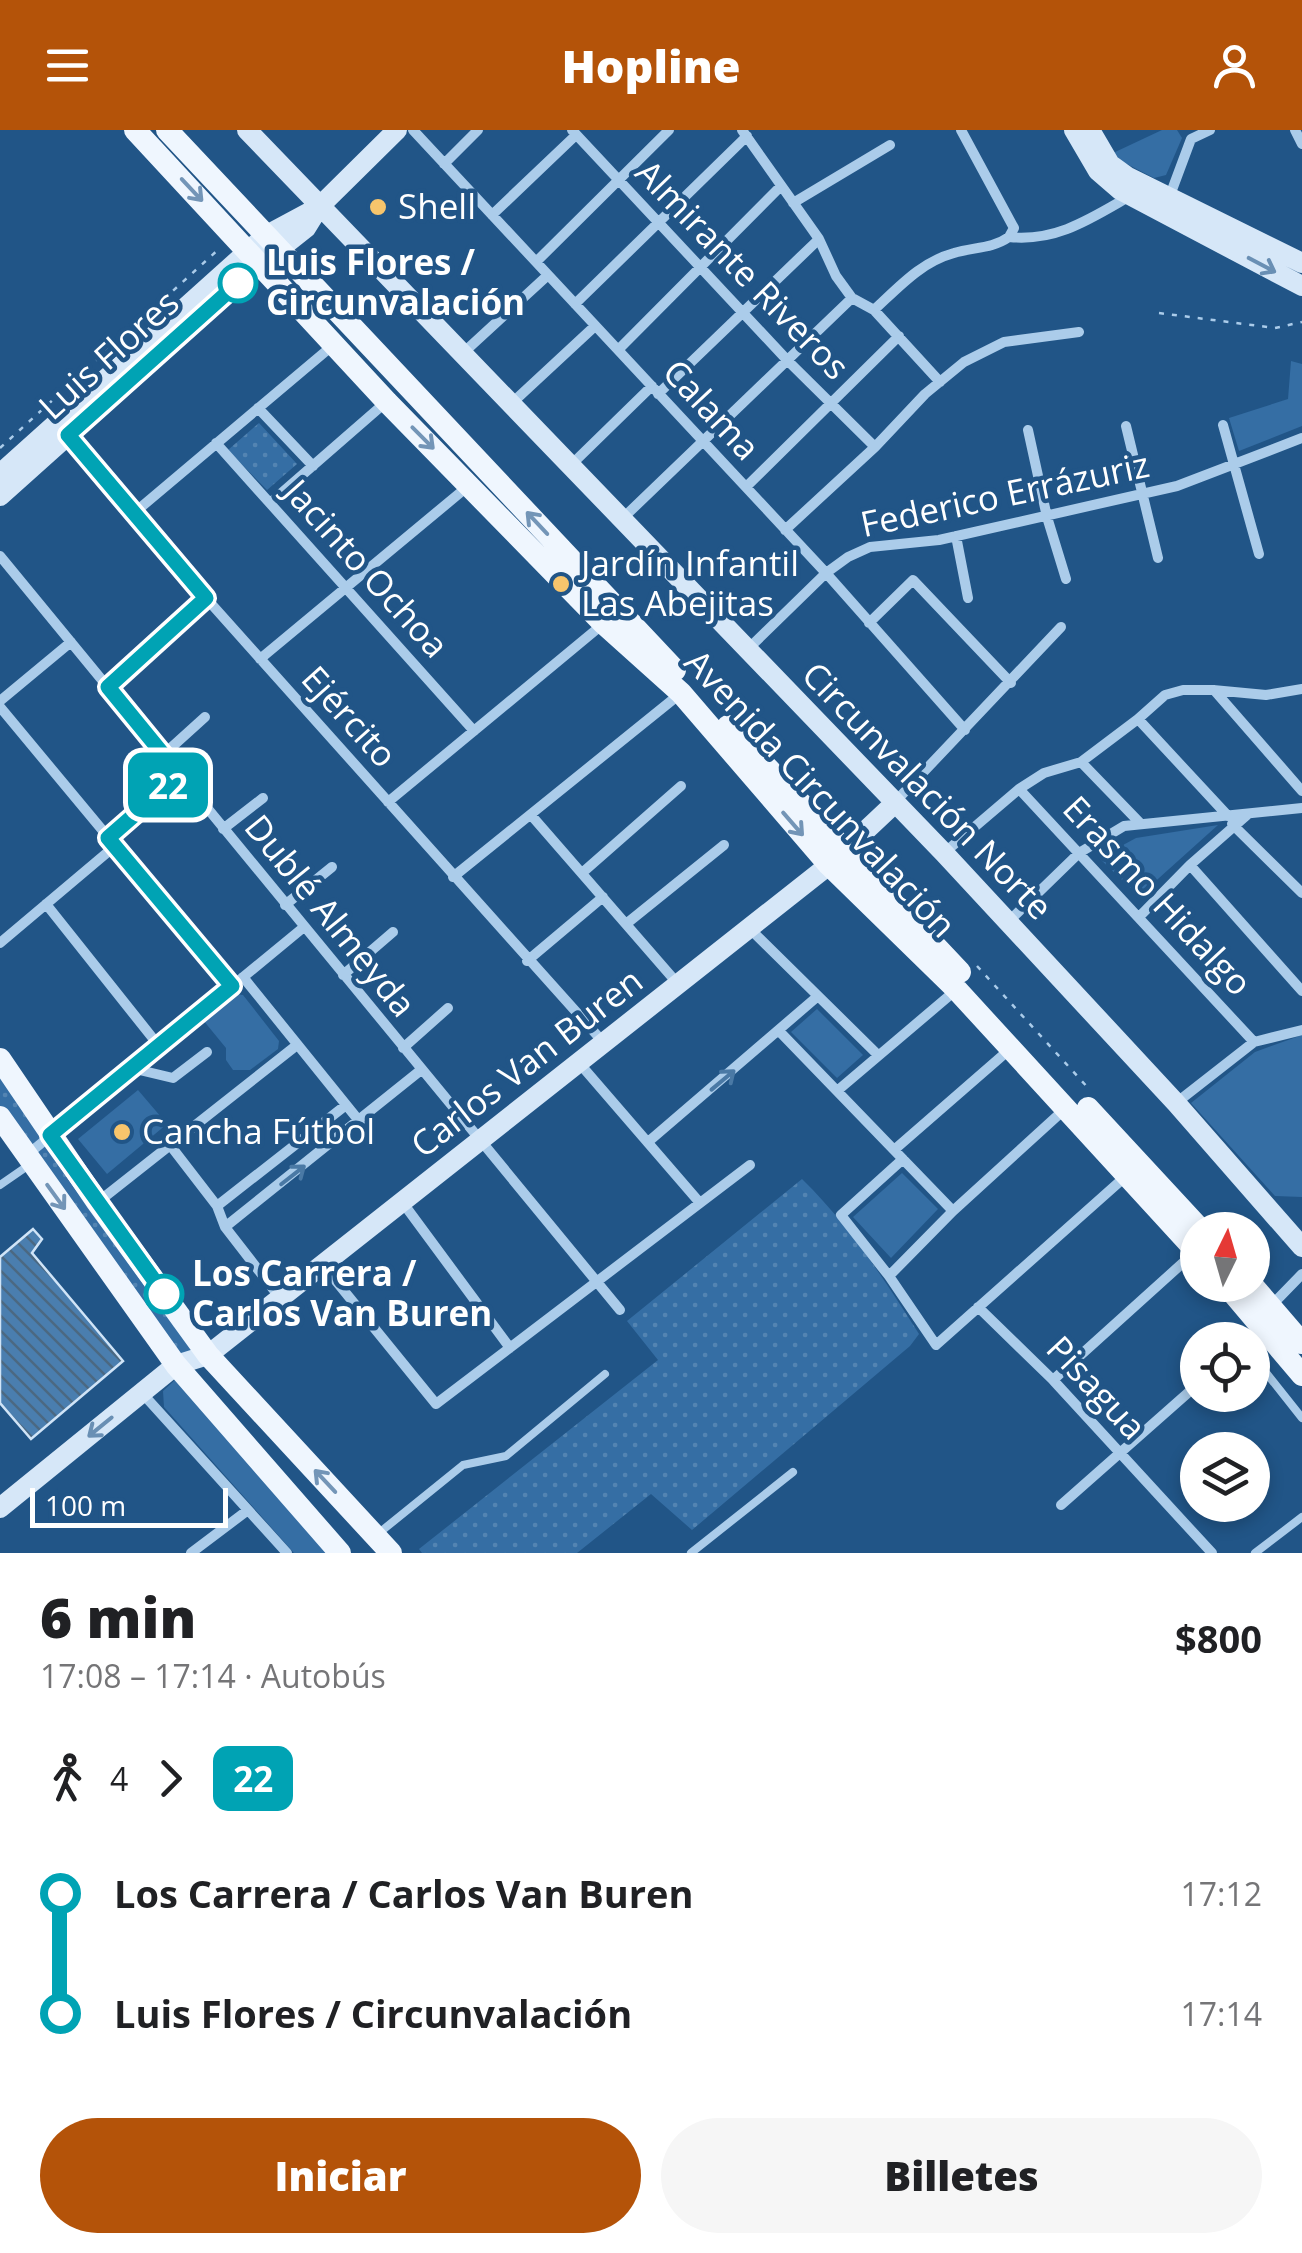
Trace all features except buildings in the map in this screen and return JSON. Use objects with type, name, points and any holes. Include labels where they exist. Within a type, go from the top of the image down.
[{"type":"main road","name":"Avenida Circunvalación","points":[[136,130],[257,247],[836,857],[861,867],[1184,1212]]},
{"type":"main road","name":"Avenida Circunvalación","points":[[167,130],[334,344],[386,402],[603,624],[681,692],[1180,1233]]},
{"type":"main road","points":[[0,1059],[208,1355],[384,1545]]},
{"type":"main road","points":[[0,1117],[176,1366],[340,1553]]},
{"type":"main road","points":[[1243,1302],[1302,1376]]},
{"type":"main road","points":[[1256,1302],[1261,1321],[1302,1343]]},
{"type":"street","name":"Circunvalación Norte","points":[[246,130],[944,853],[1176,1103],[1302,1247]]},
{"type":"street","name":"Calama","points":[[413,130],[826,574],[965,730]]},
{"type":"street","points":[[444,164],[478,130]]},
{"type":"street","points":[[536,262],[669,130]]},
{"type":"street","points":[[874,310],[918,269],[952,253],[998,245],[1014,228],[962,130]]},
{"type":"street","points":[[1074,130],[1098,171],[1131,196],[1302,286]]},
{"type":"street","points":[[1090,130],[1110,164],[1168,198],[1302,263]]},
{"type":"street","points":[[1295,130],[1302,144]]},
{"type":"street","points":[[492,215],[574,132]]},
{"type":"street","name":"Almirante Riveros","points":[[574,132],[788,361],[875,447]]},
{"type":"street","points":[[1168,198],[1191,140],[1202,132]]},
{"type":"street","name":"Luis Flores","points":[[0,496],[63,429],[257,247],[306,228],[318,207],[389,133]]},
{"type":"street","points":[[575,304],[660,224],[745,133],[819,240],[836,276],[852,298],[874,310],[940,382]]},
{"type":"street","points":[[793,203],[890,146]]},
{"type":"street","points":[[618,350],[781,186]]},
{"type":"street","points":[[1008,237],[1035,240],[1083,223],[1131,196]]},
{"type":"street","points":[[569,466],[819,240]]},
{"type":"street","points":[[462,355],[548,275]]},
{"type":"street","points":[[621,520],[852,298]]},
{"type":"street","points":[[510,405],[596,326]]},
{"type":"street","points":[[785,530],[964,362],[1004,342],[1080,332]]},
{"type":"street","points":[[746,488],[899,336]]},
{"type":"street","points":[[134,512],[334,344]]},
{"type":"street","points":[[270,503],[386,402]]},
{"type":"street","name":"Jacinto Ochoa","points":[[258,408],[313,466]]},
{"type":"street","points":[[1126,426],[1158,558]]},
{"type":"street","points":[[1223,426],[1259,554]]},
{"type":"street","name":"Luis Flores","points":[[0,474],[63,429]]},
{"type":"street","name":"Ejército","points":[[63,429],[206,598],[604,1044]]},
{"type":"street","points":[[1028,430],[1046,517],[1066,579]]},
{"type":"street","name":"Federico Errázuriz","points":[[747,650],[826,574],[848,557],[870,548],[956,536],[1143,494],[1302,438]]},
{"type":"street","name":"Jacinto Ochoa","points":[[216,443],[474,731]]},
{"type":"street","points":[[260,659],[470,485]]},
{"type":"street","points":[[956,536],[968,598]]},
{"type":"street","name":"Dublé Almeyda","points":[[0,556],[620,1310]]},
{"type":"street","points":[[870,623],[913,580],[1011,683]]},
{"type":"street","points":[[108,687],[206,598]]},
{"type":"street","points":[[388,802],[603,624]]},
{"type":"street","name":"Carlos Van Buren","points":[[0,1508],[176,1366],[208,1355],[580,1064],[836,857],[895,803],[1061,627]]},
{"type":"street","points":[[70,642],[0,704],[232,986]]},
{"type":"street","points":[[944,853],[1019,789],[1044,773],[1081,762],[1138,720],[1164,695],[1183,690],[1214,690],[1266,696],[1302,689]]},
{"type":"street","points":[[1214,690],[1302,791]]},
{"type":"street","points":[[453,877],[681,692]]},
{"type":"street","points":[[163,755],[204,717]]},
{"type":"street","points":[[1138,720],[1302,893]]},
{"type":"street","points":[[1081,762],[1142,824]]},
{"type":"street","points":[[0,943],[180,775]]},
{"type":"street","points":[[582,873],[681,786]]},
{"type":"street","name":"Erasmo Hidalgo","points":[[1019,789],[1254,1042]]},
{"type":"street","points":[[223,829],[264,798]]},
{"type":"street","points":[[1008,922],[1078,853],[1124,826],[1228,819],[1302,808]]},
{"type":"street","points":[[531,814],[678,985]]},
{"type":"street","points":[[1139,918],[1228,819]]},
{"type":"street","points":[[626,924],[724,845]]},
{"type":"street","points":[[1190,865],[1302,991]]},
{"type":"street","points":[[285,904],[332,868]]},
{"type":"street","points":[[528,961],[602,897]]},
{"type":"street","points":[[46,904],[160,1046]]},
{"type":"street","points":[[29,1159],[50,1135],[304,927]]},
{"type":"street","points":[[749,928],[878,1055]]},
{"type":"street","points":[[344,976],[393,932]]},
{"type":"street","points":[[243,977],[360,1122]]},
{"type":"street","points":[[837,1091],[957,990]]},
{"type":"street","points":[[648,1142],[818,996]]},
{"type":"street","points":[[403,1048],[448,1008]]},
{"type":"street","points":[[1176,1103],[1254,1042],[1302,1030]]},
{"type":"street","points":[[780,1032],[953,1210]]},
{"type":"street","points":[[98,1202],[298,1044]]},
{"type":"street","points":[[894,1150],[1011,1048]]},
{"type":"street","points":[[132,1068],[173,1078],[207,1052]]},
{"type":"street","points":[[580,1064],[700,1203]]},
{"type":"street","points":[[226,1227],[421,1070]]},
{"type":"street","points":[[217,1206],[346,1105]]},
{"type":"street","points":[[889,1276],[953,1210],[1066,1108]]},
{"type":"street","points":[[170,1145],[280,1298]]},
{"type":"street","points":[[903,1159],[841,1216],[889,1276],[936,1345],[1127,1174]]},
{"type":"street","points":[[322,1266],[436,1404],[750,1164]]},
{"type":"street","points":[[403,1203],[510,1348]]},
{"type":"street","points":[[1053,1380],[1180,1267]]},
{"type":"street","points":[[1261,1321],[1302,1274]]},
{"type":"street","name":"Pisagua","points":[[978,1307],[1053,1380],[1212,1553]]},
{"type":"street","points":[[142,1393],[287,1553]]},
{"type":"street","points":[[1061,1504],[1180,1400]]},
{"type":"street","points":[[191,1553],[248,1510]]},
{"type":"lane","points":[[0,1185],[29,1159]]},
{"type":"lane","points":[[384,1545],[463,1465],[506,1456],[605,1374]]},
{"type":"lane","points":[[1270,1378],[1302,1418]]},
{"type":"lane","points":[[691,1553],[793,1472]]},
{"type":"lane","points":[[1255,1553],[1302,1516]]},
{"type":"path","points":[[0,448],[206,263],[257,247]]},
{"type":"path","points":[[1159,312],[1275,328],[1302,322]]},
{"type":"path","points":[[861,867],[876,854],[902,882]]},
{"type":"path","points":[[978,967],[1092,1092]]},
{"type":"shaded area","points":[[1162,130],[1177,130],[1182,138],[1166,175],[1154,178],[1113,153]]},
{"type":"shaded area","points":[[1291,361],[1302,364],[1302,426],[1239,451],[1229,418],[1288,399]]},
{"type":"shaded area","points":[[259,423],[297,464],[267,490],[228,450]]},
{"type":"shaded area","points":[[1218,825],[1139,896],[1099,858],[1136,838]]},
{"type":"shaded area","points":[[235,994],[243,995],[279,1041],[278,1049],[250,1070],[233,1070],[226,1060],[226,1048],[203,1020]]},
{"type":"shaded area","points":[[817,1009],[863,1055],[837,1078],[791,1032]]},
{"type":"shaded area","points":[[1302,1035],[1302,1197],[1275,1196],[1191,1103],[1255,1052]]},
{"type":"shaded area","points":[[0,1066],[201,1350],[177,1360],[0,1110]]},
{"type":"shaded area","name":"Cancha Fútbol","points":[[138,1090],[167,1124],[107,1174],[78,1139]]},
{"type":"shaded area","points":[[902,1173],[938,1209],[891,1258],[853,1217]]},
{"type":"shaded area","points":[[802,1179],[850,1234],[906,1313],[919,1334],[910,1346],[692,1530],[651,1494],[577,1553],[422,1553],[419,1549],[658,1360],[627,1321]]},
{"type":"shaded area","points":[[175,1380],[335,1553],[294,1553],[164,1407],[163,1391]]},
{"type":"bus line","name":"22","points":[[164,1294],[50,1135],[232,986],[108,838],[180,775],[108,687],[206,598],[68,435],[238,283]]},
{"type":"place","name":"Shell","points":[[378,207]]},
{"type":"place","name":"Luis Flores / Circunvalación","points":[[238,283]]},
{"type":"place","name":"Jardín Infantil Las Abejitas","points":[[561,584]]},
{"type":"place","name":"Cancha Fútbol","points":[[122,1132]]},
{"type":"place","name":"Los Carrera / Carlos Van Buren","points":[[164,1294]]}]
